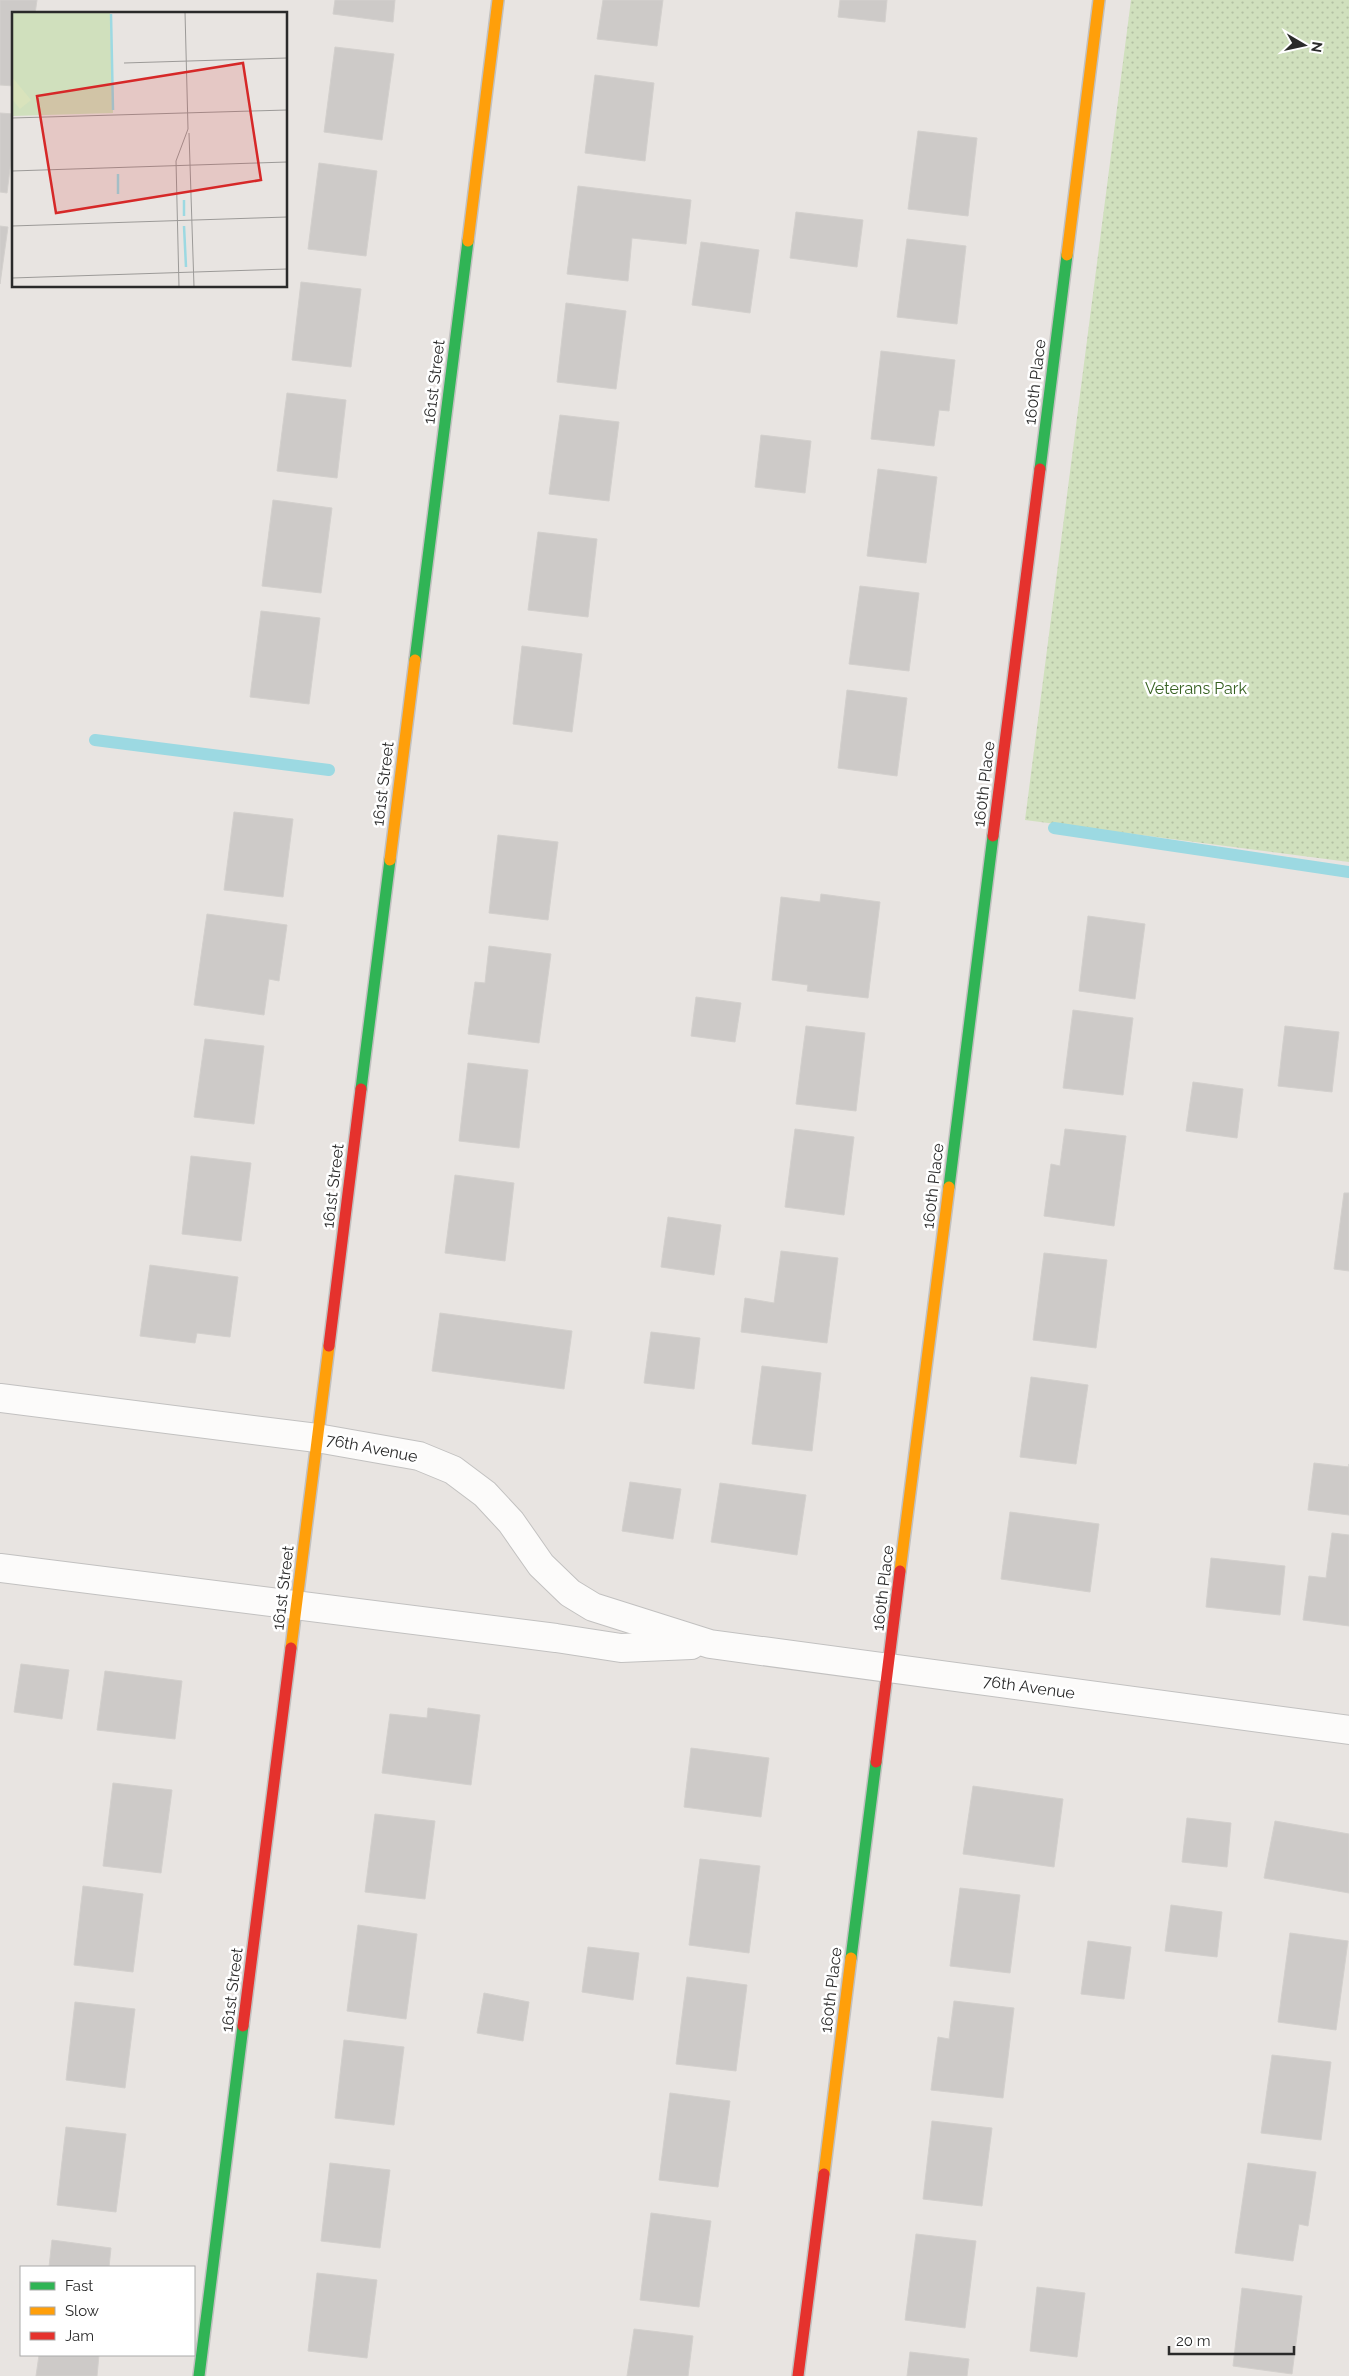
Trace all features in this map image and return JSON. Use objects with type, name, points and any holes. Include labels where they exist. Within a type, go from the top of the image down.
[{"type":"street","name":"161st Street","points":[[199,2376],[498,0]]},
{"type":"street","name":"160th Place","points":[[798,2376],[1100,0]]},
{"type":"street","name":"76th Avenue","points":[[0,1398],[317,1438],[419,1456],[453,1470],[485,1494],[511,1522],[541,1565],[570,1593],[593,1607],[710,1644],[1349,1730]]},
{"type":"street","name":"76th Avenue","points":[[0,1568],[622,1648],[710,1644]]},
{"type":"green space","name":"Veterans Park","points":[[1131,0],[1349,0],[1349,862],[1025,820]]},
{"type":"building","points":[[0,0],[37,0],[35,12],[12,12],[12,86],[0,85]]},
{"type":"building","points":[[335,0],[395,0],[393,22],[333,14]]},
{"type":"building","points":[[603,0],[663,0],[657,46],[597,39]]},
{"type":"building","points":[[840,0],[887,0],[885,22],[838,17]]},
{"type":"building","points":[[335,47],[394,54],[382,140],[324,132]]},
{"type":"building","points":[[595,75],[654,83],[645,161],[585,153]]},
{"type":"building","points":[[0,113],[12,114],[12,152],[7,193],[0,192]]},
{"type":"building","points":[[918,131],[977,138],[968,216],[908,209]]},
{"type":"building","points":[[319,163],[377,171],[366,256],[308,249]]},
{"type":"building","points":[[578,186],[691,200],[686,244],[632,238],[628,281],[567,274]]},
{"type":"building","points":[[796,212],[863,220],[857,267],[790,258]]},
{"type":"building","points":[[0,226],[8,227],[0,284]]},
{"type":"building","points":[[907,239],[966,246],[957,324],[897,317]]},
{"type":"building","points":[[701,242],[759,250],[750,313],[692,305]]},
{"type":"building","points":[[301,282],[361,289],[351,367],[292,360]]},
{"type":"building","points":[[566,303],[626,311],[616,389],[557,382]]},
{"type":"building","points":[[881,351],[955,360],[949,411],[939,410],[934,446],[871,439]]},
{"type":"building","points":[[287,393],[346,400],[337,478],[277,471]]},
{"type":"building","points":[[560,415],[619,422],[609,501],[549,494]]},
{"type":"building","points":[[761,435],[811,441],[805,493],[755,487]]},
{"type":"building","points":[[878,469],[937,477],[926,563],[867,556]]},
{"type":"building","points":[[273,500],[332,508],[321,593],[262,586]]},
{"type":"building","points":[[538,532],[597,539],[588,617],[528,610]]},
{"type":"building","points":[[860,586],[919,593],[909,671],[849,664]]},
{"type":"building","points":[[261,611],[320,618],[309,704],[250,697]]},
{"type":"building","points":[[522,646],[582,654],[572,732],[513,724]]},
{"type":"building","points":[[847,690],[907,698],[897,776],[838,768]]},
{"type":"building","points":[[234,812],[293,819],[283,897],[224,890]]},
{"type":"building","points":[[498,835],[558,842],[548,920],[489,913]]},
{"type":"building","points":[[821,894],[880,902],[868,998],[807,991],[808,985],[772,980],[781,897],[820,902]]},
{"type":"building","points":[[207,914],[287,925],[279,981],[269,979],[264,1015],[194,1005]]},
{"type":"building","points":[[1088,916],[1145,924],[1135,999],[1079,991]]},
{"type":"building","points":[[489,946],[551,954],[539,1043],[468,1034],[475,982],[485,983]]},
{"type":"building","points":[[696,997],[741,1003],[735,1042],[691,1036]]},
{"type":"building","points":[[1073,1010],[1133,1018],[1123,1095],[1063,1088]]},
{"type":"building","points":[[806,1026],[865,1033],[856,1111],[796,1104]]},
{"type":"building","points":[[1285,1026],[1339,1032],[1332,1092],[1278,1086]]},
{"type":"building","points":[[205,1039],[264,1046],[254,1124],[194,1117]]},
{"type":"building","points":[[468,1063],[528,1070],[519,1148],[459,1141]]},
{"type":"building","points":[[1193,1082],[1243,1089],[1237,1138],[1186,1131]]},
{"type":"building","points":[[795,1129],[854,1137],[844,1215],[785,1207]]},
{"type":"building","points":[[1065,1129],[1126,1136],[1114,1226],[1044,1216],[1051,1164],[1060,1166]]},
{"type":"building","points":[[191,1156],[251,1163],[241,1241],[182,1234]]},
{"type":"building","points":[[455,1175],[514,1183],[505,1261],[445,1253]]},
{"type":"building","points":[[1344,1193],[1349,1193],[1349,1271],[1334,1269]]},
{"type":"building","points":[[668,1217],[721,1225],[714,1275],[661,1267]]},
{"type":"building","points":[[781,1251],[838,1258],[827,1343],[741,1332],[745,1298],[774,1303]]},
{"type":"building","points":[[1044,1253],[1107,1260],[1096,1348],[1033,1340]]},
{"type":"building","points":[[150,1265],[238,1277],[230,1337],[197,1333],[195,1343],[140,1336]]},
{"type":"building","points":[[440,1313],[572,1331],[564,1389],[432,1371]]},
{"type":"building","points":[[651,1332],[700,1338],[694,1389],[644,1383]]},
{"type":"building","points":[[762,1366],[821,1373],[812,1451],[752,1444]]},
{"type":"building","points":[[1031,1377],[1088,1385],[1076,1464],[1020,1457]]},
{"type":"building","points":[[1314,1463],[1349,1467],[1349,1515],[1308,1510]]},
{"type":"building","points":[[630,1482],[681,1489],[673,1539],[622,1531]]},
{"type":"building","points":[[720,1483],[806,1495],[797,1555],[711,1542]]},
{"type":"building","points":[[1010,1512],[1099,1524],[1090,1592],[1001,1579]]},
{"type":"building","points":[[1332,1533],[1349,1535],[1349,1626],[1303,1620],[1309,1576],[1326,1578]]},
{"type":"building","points":[[1211,1558],[1285,1566],[1280,1615],[1206,1607]]},
{"type":"building","points":[[21,1664],[69,1670],[62,1719],[14,1712]]},
{"type":"building","points":[[105,1671],[182,1681],[175,1739],[97,1730]]},
{"type":"building","points":[[428,1708],[480,1715],[471,1785],[382,1773],[390,1714],[427,1718]]},
{"type":"building","points":[[691,1748],[769,1758],[761,1817],[684,1807]]},
{"type":"building","points":[[113,1783],[172,1790],[161,1873],[103,1866]]},
{"type":"building","points":[[973,1786],[1063,1799],[1054,1867],[963,1854]]},
{"type":"building","points":[[375,1814],[435,1821],[425,1899],[365,1892]]},
{"type":"building","points":[[1187,1818],[1231,1823],[1227,1867],[1182,1862]]},
{"type":"building","points":[[1275,1821],[1349,1834],[1349,1893],[1264,1878]]},
{"type":"building","points":[[700,1859],[760,1866],[749,1953],[689,1945]]},
{"type":"building","points":[[83,1886],[143,1894],[133,1972],[74,1965]]},
{"type":"building","points":[[960,1888],[1020,1895],[1010,1973],[950,1966]]},
{"type":"building","points":[[1171,1905],[1222,1912],[1217,1957],[1165,1951]]},
{"type":"building","points":[[358,1925],[417,1934],[406,2019],[347,2011]]},
{"type":"building","points":[[1290,1933],[1348,1941],[1336,2030],[1278,2022]]},
{"type":"building","points":[[1088,1941],[1131,1947],[1124,1999],[1081,1994]]},
{"type":"building","points":[[588,1947],[639,1953],[633,2000],[582,1992]]},
{"type":"building","points":[[687,1977],[747,1985],[736,2071],[676,2064]]},
{"type":"building","points":[[484,1993],[529,2002],[523,2041],[477,2033]]},
{"type":"building","points":[[954,2001],[1014,2008],[1003,2098],[931,2090],[938,2037],[949,2039]]},
{"type":"building","points":[[75,2002],[135,2009],[125,2088],[66,2080]]},
{"type":"building","points":[[344,2040],[404,2047],[394,2125],[335,2118]]},
{"type":"building","points":[[1272,2055],[1331,2062],[1321,2140],[1261,2133]]},
{"type":"building","points":[[670,2093],[730,2101],[718,2187],[659,2180]]},
{"type":"building","points":[[932,2121],[992,2128],[982,2206],[923,2199]]},
{"type":"building","points":[[66,2127],[126,2134],[116,2212],[57,2205]]},
{"type":"building","points":[[330,2163],[390,2170],[380,2248],[321,2241]]},
{"type":"building","points":[[1248,2163],[1316,2172],[1308,2226],[1299,2224],[1293,2261],[1235,2253]]},
{"type":"building","points":[[651,2213],[711,2221],[699,2307],[640,2300]]},
{"type":"building","points":[[916,2234],[976,2241],[965,2328],[905,2320]]},
{"type":"building","points":[[52,2240],[111,2248],[109,2266],[49,2266]]},
{"type":"building","points":[[317,2273],[377,2280],[367,2358],[308,2351]]},
{"type":"building","points":[[1037,2287],[1085,2293],[1077,2357],[1030,2351]]},
{"type":"building","points":[[1242,2288],[1302,2296],[1292,2374],[1233,2366]]},
{"type":"building","points":[[634,2329],[693,2336],[688,2376],[627,2376]]},
{"type":"building","points":[[910,2352],[969,2359],[967,2376],[907,2376]]},
{"type":"building","points":[[39,2356],[99,2356],[97,2376],[36,2376]]},
{"type":"waterway","points":[[95,740],[329,770]]},
{"type":"waterway","points":[[1054,828],[1349,872]]},
{"type":"traffic: fast","points":[[415,660],[468,241]]},
{"type":"traffic: fast","points":[[1040,469],[1067,255]]},
{"type":"traffic: fast","points":[[949,1187],[993,836]]},
{"type":"traffic: fast","points":[[361,1089],[390,860]]},
{"type":"traffic: fast","points":[[851,1958],[876,1762]]},
{"type":"traffic: fast","points":[[199,2376],[243,2026]]},
{"type":"traffic: slow","points":[[468,241],[498,0]]},
{"type":"traffic: slow","points":[[1067,255],[1099,0]]},
{"type":"traffic: slow","points":[[390,860],[415,660]]},
{"type":"traffic: slow","points":[[900,1571],[949,1187]]},
{"type":"traffic: slow","points":[[291,1648],[329,1346]]},
{"type":"traffic: slow","points":[[824,2174],[851,1958]]},
{"type":"traffic: jam","points":[[993,836],[1040,469]]},
{"type":"traffic: jam","points":[[329,1346],[361,1089]]},
{"type":"traffic: jam","points":[[876,1762],[900,1571]]},
{"type":"traffic: jam","points":[[243,2026],[291,1648]]},
{"type":"traffic: jam","points":[[798,2376],[824,2174]]}]
